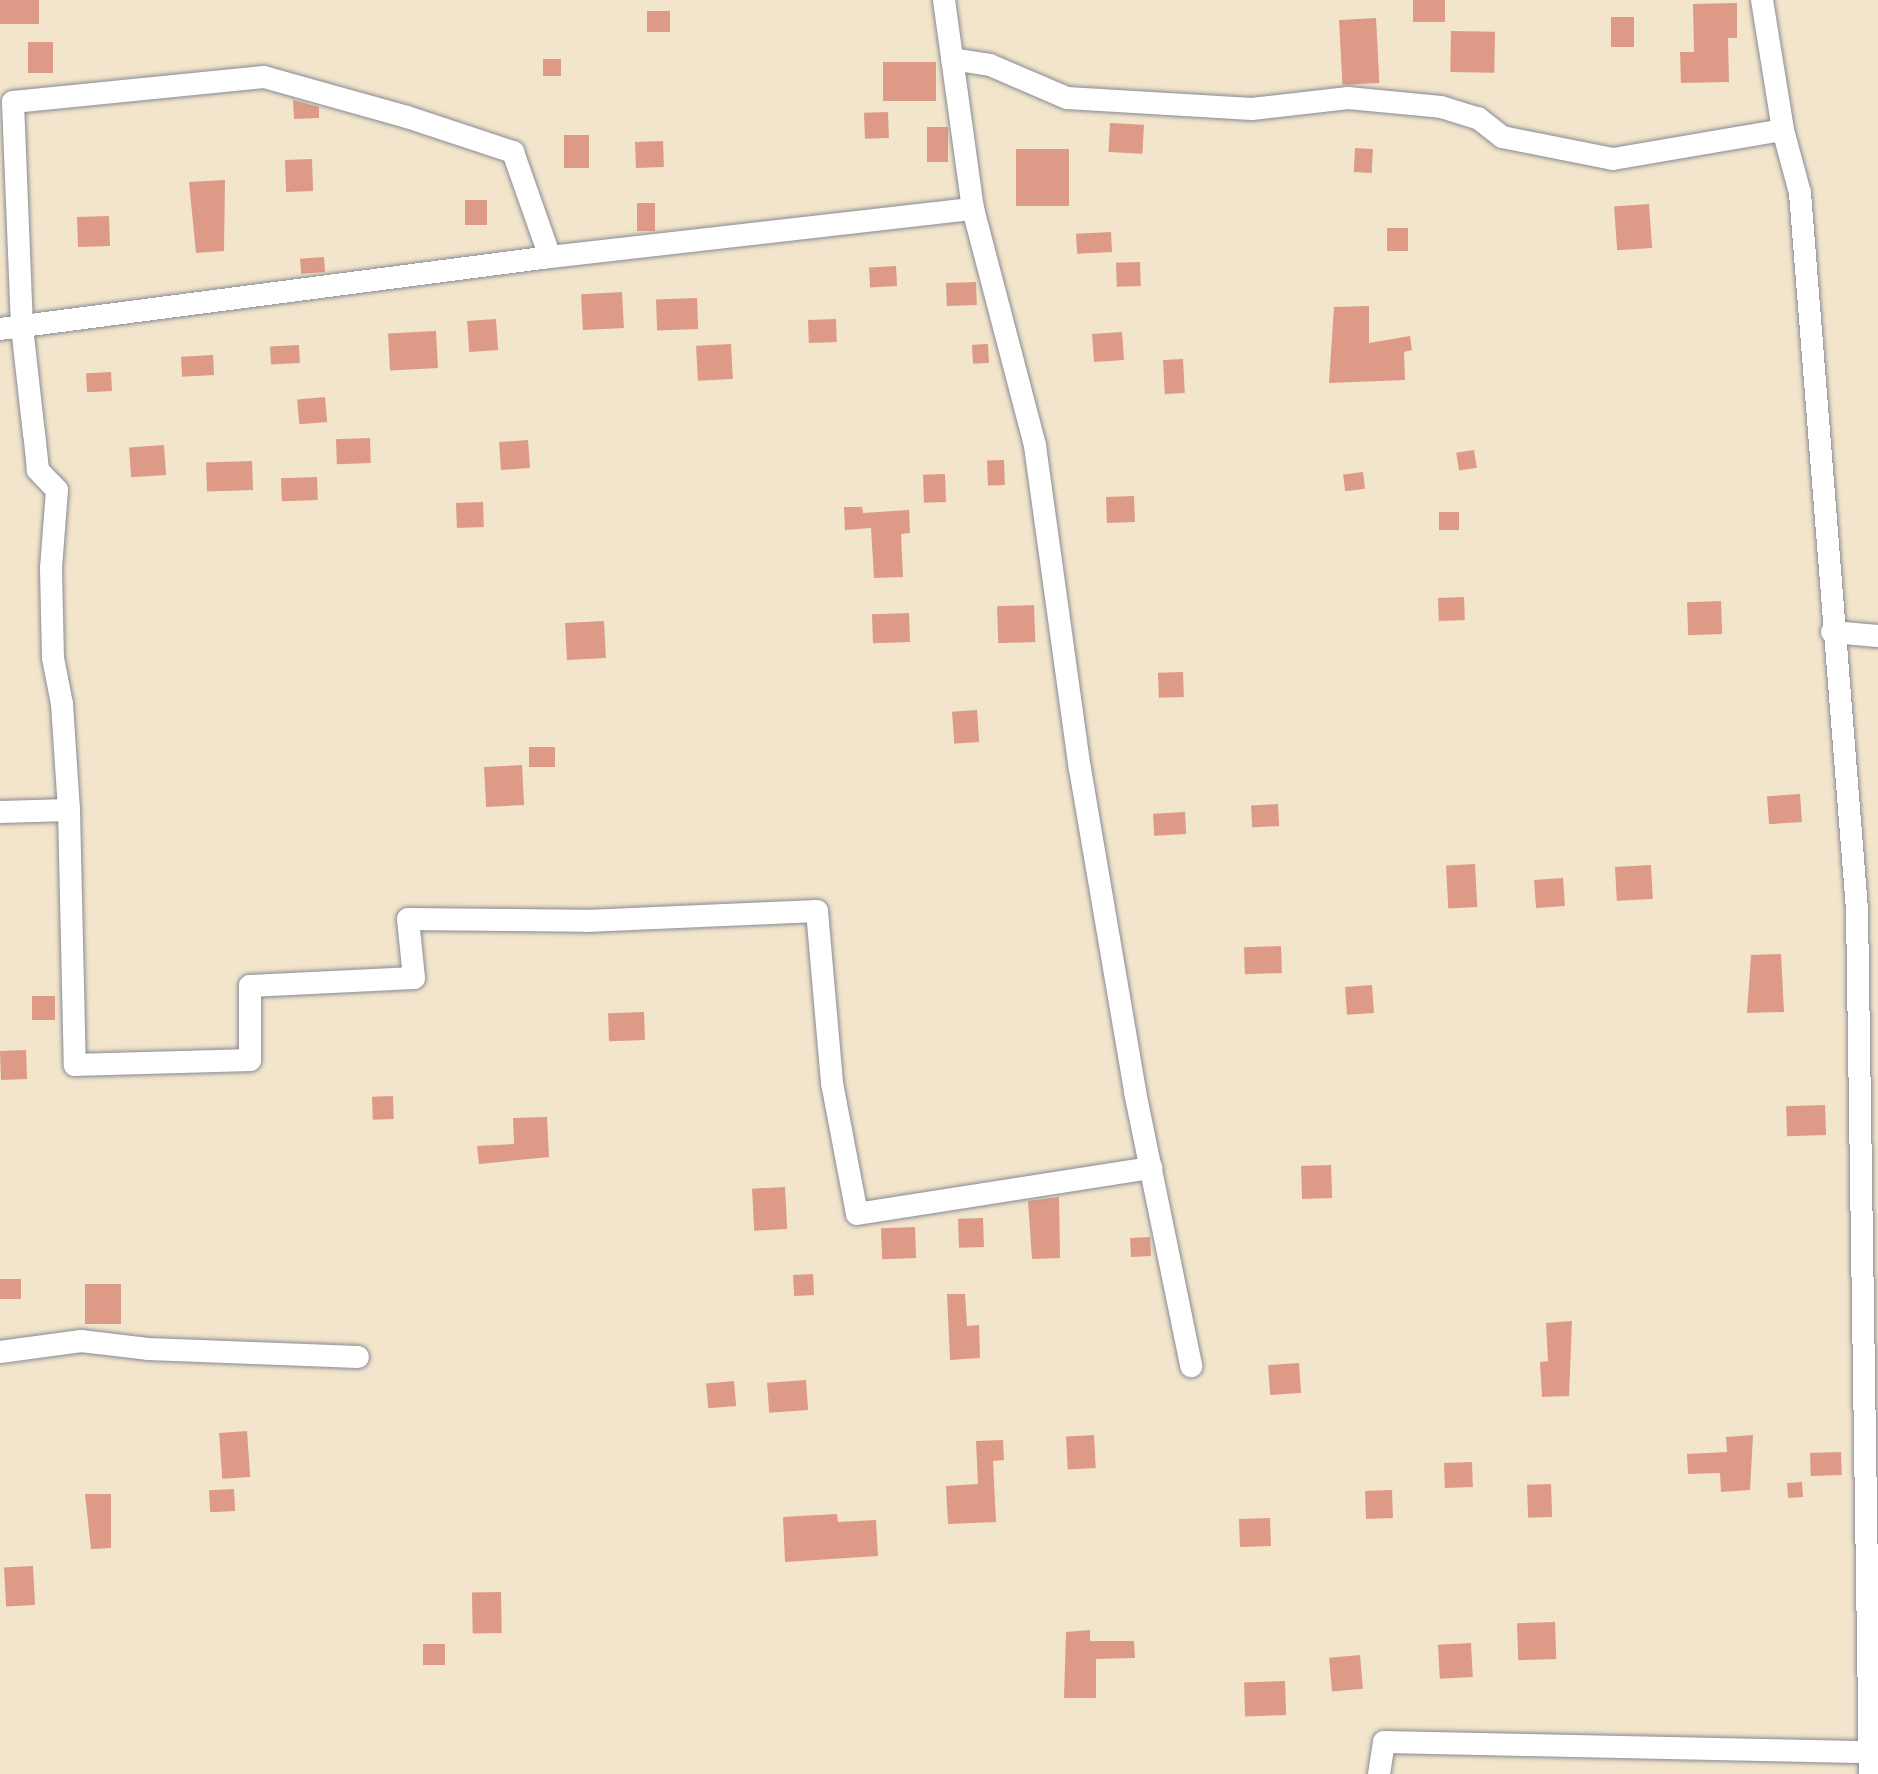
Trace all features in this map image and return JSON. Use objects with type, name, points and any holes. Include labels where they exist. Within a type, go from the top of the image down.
[{"type":"street","points":[[944,0],[973,209],[1035,446],[1080,769],[1151,1168],[1191,1366]]},
{"type":"street","points":[[1379,1774],[1384,1742],[1870,1763],[1857,910],[1832,632],[1800,193],[1783,130],[1762,0]]},
{"type":"street","points":[[952,59],[990,65],[1067,98],[1252,109],[1348,98],[1441,107],[1478,118],[1502,137],[1613,159],[1783,130]]},
{"type":"street","points":[[550,257],[513,152],[407,117],[264,77],[13,102],[11,328],[38,470],[57,490],[51,568],[53,658],[62,704],[69,810],[75,1065],[250,1060],[250,986],[414,978],[408,919],[586,921],[817,911],[832,1083],[857,1214],[1151,1168]]},
{"type":"street","points":[[11,328],[550,257],[973,209]]},
{"type":"street","points":[[1832,632],[1878,636]]},
{"type":"street","points":[[0,812],[69,810]]},
{"type":"street","points":[[0,1352],[81,1341],[358,1357]]},
{"type":"building","points":[[0,0],[39,0],[39,24],[0,24]]},
{"type":"building","points":[[1413,0],[1445,0],[1445,22],[1413,22]]},
{"type":"building","points":[[1737,3],[1737,38],[1728,38],[1729,82],[1681,83],[1680,52],[1694,52],[1693,4]]},
{"type":"building","points":[[647,11],[670,11],[670,32],[647,32]]},
{"type":"building","points":[[1611,17],[1634,17],[1634,47],[1611,47]]},
{"type":"building","points":[[1376,18],[1379,83],[1342,85],[1339,20]]},
{"type":"building","points":[[1451,31],[1495,32],[1494,73],[1450,72]]},
{"type":"building","points":[[28,42],[53,42],[53,73],[28,73]]},
{"type":"building","points":[[543,59],[561,59],[561,76],[543,76]]},
{"type":"building","points":[[883,62],[936,62],[936,101],[883,101]]},
{"type":"building","points":[[293,100],[319,107],[319,118],[294,119]]},
{"type":"building","points":[[888,112],[889,138],[865,139],[864,113]]},
{"type":"building","points":[[1110,123],[1144,125],[1142,154],[1108,152]]},
{"type":"building","points":[[927,127],[948,127],[948,162],[927,162]]},
{"type":"building","points":[[564,135],[589,135],[589,168],[564,168]]},
{"type":"building","points":[[663,141],[664,167],[636,168],[635,142]]},
{"type":"building","points":[[1355,148],[1373,149],[1372,173],[1354,172]]},
{"type":"building","points":[[1016,149],[1069,149],[1069,206],[1016,206]]},
{"type":"building","points":[[312,159],[313,191],[286,192],[285,160]]},
{"type":"building","points":[[225,180],[224,251],[196,253],[189,182]]},
{"type":"building","points":[[465,200],[487,200],[487,225],[465,225]]},
{"type":"building","points":[[637,203],[655,203],[655,231],[637,231]]},
{"type":"building","points":[[1649,204],[1652,248],[1617,250],[1614,206]]},
{"type":"building","points":[[109,216],[110,246],[78,247],[77,217]]},
{"type":"building","points":[[1387,228],[1408,228],[1408,251],[1387,251]]},
{"type":"building","points":[[1111,232],[1112,252],[1077,254],[1076,234]]},
{"type":"building","points":[[324,257],[325,272],[301,274],[300,259]]},
{"type":"building","points":[[1140,262],[1141,286],[1117,287],[1116,263]]},
{"type":"building","points":[[896,266],[897,286],[870,287],[869,267]]},
{"type":"building","points":[[976,282],[977,305],[947,306],[946,283]]},
{"type":"building","points":[[622,292],[624,328],[583,330],[581,294]]},
{"type":"building","points":[[697,298],[698,329],[657,330],[656,299]]},
{"type":"building","points":[[1369,306],[1369,343],[1410,336],[1412,350],[1404,352],[1405,380],[1329,383],[1334,307]]},
{"type":"building","points":[[496,319],[498,350],[469,352],[467,321]]},
{"type":"building","points":[[836,319],[837,342],[809,343],[808,320]]},
{"type":"building","points":[[436,331],[438,368],[390,370],[388,334]]},
{"type":"building","points":[[1122,332],[1124,360],[1094,362],[1092,334]]},
{"type":"building","points":[[731,344],[733,379],[698,381],[696,346]]},
{"type":"building","points":[[988,344],[989,363],[973,364],[972,345]]},
{"type":"building","points":[[299,345],[300,363],[271,364],[270,347]]},
{"type":"building","points":[[213,355],[214,375],[182,377],[181,357]]},
{"type":"building","points":[[1183,359],[1185,393],[1165,394],[1163,360]]},
{"type":"building","points":[[111,372],[112,391],[87,392],[86,373]]},
{"type":"building","points":[[325,397],[327,422],[299,424],[297,399]]},
{"type":"building","points":[[370,438],[371,463],[337,464],[336,439]]},
{"type":"building","points":[[528,440],[530,468],[501,470],[499,442]]},
{"type":"building","points":[[164,445],[166,475],[131,477],[129,447]]},
{"type":"building","points":[[1474,450],[1477,468],[1459,471],[1456,453]]},
{"type":"building","points":[[1004,460],[1005,485],[988,486],[987,461]]},
{"type":"building","points":[[252,461],[253,490],[207,492],[206,463]]},
{"type":"building","points":[[1363,472],[1365,489],[1345,491],[1343,474]]},
{"type":"building","points":[[945,474],[946,502],[924,503],[923,475]]},
{"type":"building","points":[[317,477],[318,500],[282,501],[281,478]]},
{"type":"building","points":[[1134,496],[1135,522],[1107,523],[1106,497]]},
{"type":"building","points":[[483,502],[484,527],[457,528],[456,503]]},
{"type":"building","points":[[844,507],[862,507],[863,513],[909,510],[910,533],[901,534],[903,577],[874,578],[871,528],[845,530]]},
{"type":"building","points":[[1439,512],[1459,512],[1459,530],[1439,530]]},
{"type":"building","points":[[1464,597],[1465,620],[1439,621],[1438,598]]},
{"type":"building","points":[[1721,601],[1722,634],[1688,635],[1687,602]]},
{"type":"building","points":[[1034,605],[1035,642],[998,643],[997,606]]},
{"type":"building","points":[[909,613],[910,642],[873,643],[872,614]]},
{"type":"building","points":[[604,621],[606,658],[567,660],[565,623]]},
{"type":"building","points":[[1183,672],[1184,697],[1159,698],[1158,673]]},
{"type":"building","points":[[977,710],[979,742],[954,744],[952,712]]},
{"type":"building","points":[[529,747],[555,747],[555,767],[529,767]]},
{"type":"building","points":[[522,765],[524,805],[486,807],[484,767]]},
{"type":"building","points":[[1800,794],[1802,822],[1769,824],[1767,796]]},
{"type":"building","points":[[1278,804],[1279,826],[1252,827],[1251,805]]},
{"type":"building","points":[[1185,812],[1186,834],[1154,836],[1153,814]]},
{"type":"building","points":[[1475,864],[1477,907],[1448,908],[1446,866]]},
{"type":"building","points":[[1651,865],[1653,899],[1617,901],[1615,867]]},
{"type":"building","points":[[1563,878],[1565,906],[1536,908],[1534,880]]},
{"type":"building","points":[[1281,946],[1282,973],[1245,974],[1244,947]]},
{"type":"building","points":[[1781,954],[1784,1012],[1747,1013],[1751,955]]},
{"type":"building","points":[[1372,985],[1374,1013],[1347,1015],[1345,987]]},
{"type":"building","points":[[32,996],[55,996],[55,1020],[32,1020]]},
{"type":"building","points":[[644,1012],[645,1040],[609,1041],[608,1013]]},
{"type":"building","points":[[26,1050],[27,1079],[1,1080],[0,1051]]},
{"type":"building","points":[[393,1096],[394,1119],[373,1120],[372,1097]]},
{"type":"building","points":[[1825,1105],[1826,1135],[1787,1136],[1786,1106]]},
{"type":"building","points":[[547,1117],[549,1157],[479,1164],[477,1146],[514,1144],[513,1118]]},
{"type":"building","points":[[1331,1165],[1332,1198],[1302,1199],[1301,1166]]},
{"type":"building","points":[[785,1187],[787,1229],[754,1231],[752,1189]]},
{"type":"building","points":[[1059,1197],[1060,1258],[1032,1259],[1028,1201]]},
{"type":"building","points":[[983,1218],[984,1247],[959,1248],[958,1219]]},
{"type":"building","points":[[915,1227],[916,1258],[882,1259],[881,1228]]},
{"type":"building","points":[[1150,1237],[1151,1256],[1131,1257],[1130,1238]]},
{"type":"building","points":[[813,1274],[814,1295],[794,1296],[793,1275]]},
{"type":"building","points":[[0,1279],[21,1279],[21,1299],[0,1299]]},
{"type":"building","points":[[85,1284],[121,1284],[121,1324],[85,1324]]},
{"type":"building","points":[[947,1294],[965,1294],[967,1326],[979,1325],[980,1358],[950,1360]]},
{"type":"building","points":[[1572,1321],[1569,1396],[1542,1397],[1540,1362],[1548,1361],[1546,1323]]},
{"type":"building","points":[[1299,1363],[1301,1393],[1270,1395],[1268,1365]]},
{"type":"building","points":[[806,1380],[808,1410],[769,1413],[767,1383]]},
{"type":"building","points":[[734,1381],[736,1406],[708,1408],[706,1383]]},
{"type":"building","points":[[247,1431],[250,1477],[222,1479],[219,1433]]},
{"type":"building","points":[[1094,1435],[1096,1468],[1068,1469],[1066,1436]]},
{"type":"building","points":[[1753,1435],[1750,1490],[1721,1492],[1720,1473],[1688,1474],[1687,1454],[1727,1452],[1726,1437]]},
{"type":"building","points":[[1003,1440],[1004,1460],[993,1461],[996,1522],[948,1524],[946,1486],[978,1484],[976,1441]]},
{"type":"building","points":[[1841,1452],[1842,1475],[1811,1476],[1810,1453]]},
{"type":"building","points":[[1472,1462],[1473,1487],[1445,1488],[1444,1463]]},
{"type":"building","points":[[1802,1482],[1803,1497],[1788,1498],[1787,1483]]},
{"type":"building","points":[[1551,1484],[1552,1517],[1528,1518],[1527,1485]]},
{"type":"building","points":[[234,1489],[235,1511],[210,1512],[209,1490]]},
{"type":"building","points":[[1392,1490],[1393,1518],[1366,1519],[1365,1491]]},
{"type":"building","points":[[85,1494],[111,1494],[111,1548],[91,1549]]},
{"type":"building","points":[[837,1514],[838,1522],[876,1520],[878,1556],[785,1562],[783,1517]]},
{"type":"building","points":[[1270,1518],[1271,1546],[1240,1547],[1239,1519]]},
{"type":"building","points":[[33,1566],[35,1605],[6,1606],[4,1568]]},
{"type":"building","points":[[501,1592],[502,1633],[473,1633],[472,1593]]},
{"type":"building","points":[[1555,1622],[1556,1659],[1518,1660],[1517,1623]]},
{"type":"building","points":[[1090,1630],[1090,1641],[1134,1641],[1135,1658],[1096,1659],[1096,1698],[1064,1698],[1066,1632]]},
{"type":"building","points":[[1471,1643],[1473,1677],[1440,1679],[1438,1645]]},
{"type":"building","points":[[423,1644],[445,1644],[445,1665],[423,1665]]},
{"type":"building","points":[[1360,1655],[1363,1689],[1332,1692],[1329,1658]]},
{"type":"building","points":[[1285,1681],[1286,1715],[1245,1716],[1244,1682]]}]
